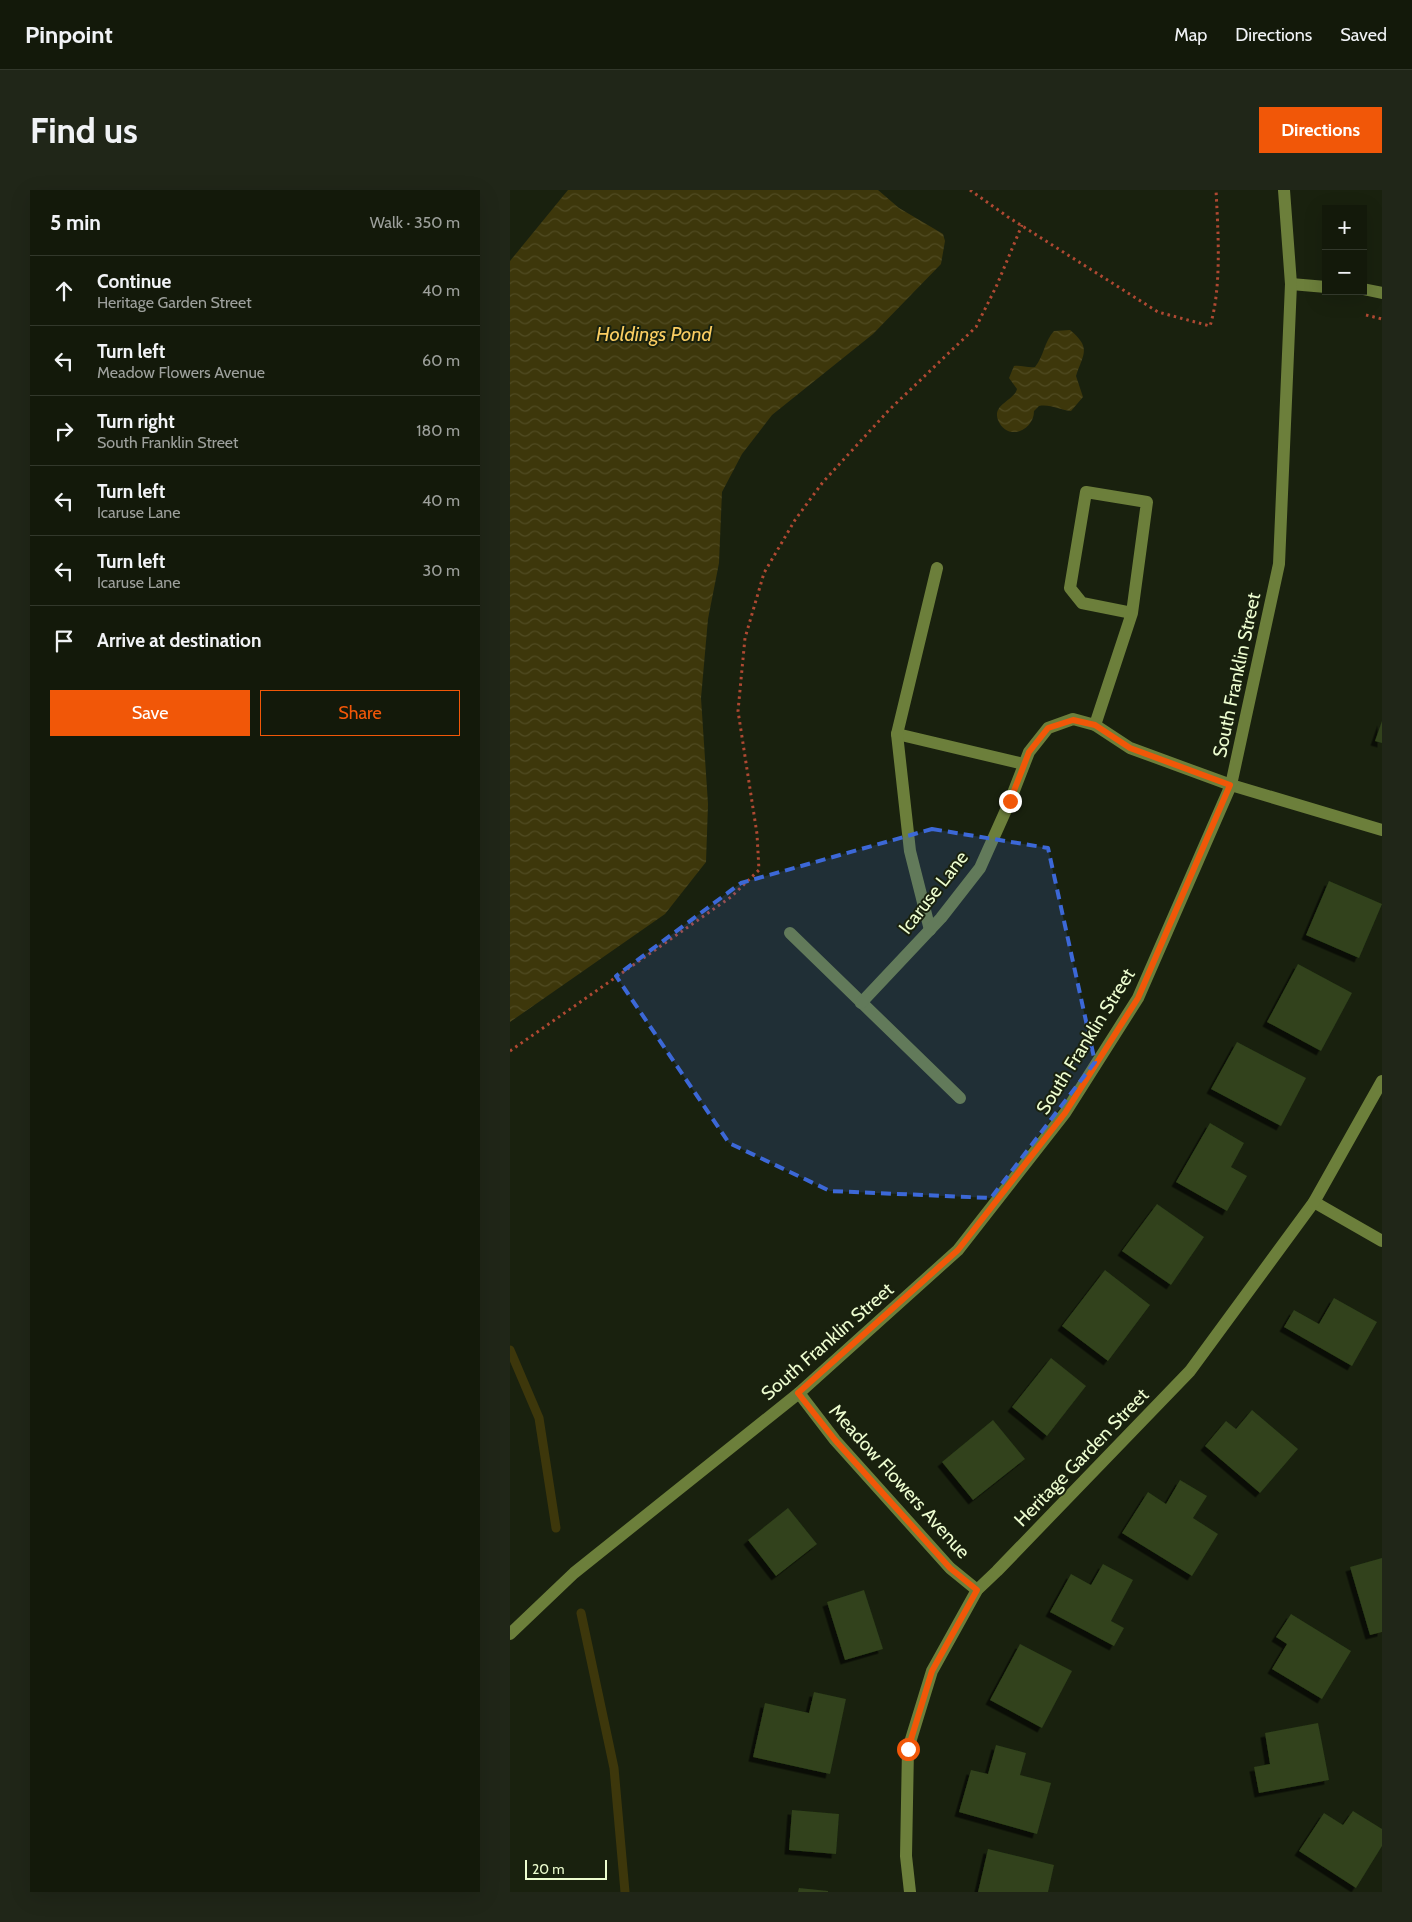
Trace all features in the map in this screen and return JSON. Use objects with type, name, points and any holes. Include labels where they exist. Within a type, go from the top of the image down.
[{"type":"street","name":"South Franklin Street","points":[[510,1634],[574,1573],[798,1393],[958,1250],[1065,1113],[1138,998],[1230,785],[1279,564],[1291,284],[1284,190]]},
{"type":"street","points":[[1291,284],[1322,287]]},
{"type":"street","points":[[1367,290],[1382,293]]},
{"type":"street","points":[[1095,725],[1132,613],[1147,502],[1086,492],[1070,588],[1082,603],[1132,613]]},
{"type":"street","points":[[930,930],[910,851],[897,734],[937,568]]},
{"type":"street","name":"Icaruse Lane","points":[[861,1003],[930,930],[980,868],[1029,752],[1048,728],[1073,720],[1095,725],[1130,748],[1230,785],[1382,830]]},
{"type":"street","points":[[897,734],[1024,764]]},
{"type":"street","points":[[790,934],[960,1098]]},
{"type":"street","name":"Heritage Garden Street","points":[[910,1892],[906,1856],[908,1749],[932,1671],[977,1590],[1190,1371],[1314,1202],[1382,1081]]},
{"type":"street","points":[[1314,1202],[1382,1242]]},
{"type":"street","name":"Meadow Flowers Avenue","points":[[798,1393],[835,1440],[950,1568],[977,1590]]},
{"type":"path","points":[[970,190],[1158,312],[1210,326],[1214,313],[1217,266],[1216,190]]},
{"type":"path","points":[[510,1051],[723,902],[759,870],[757,834],[738,711],[745,638],[764,572],[795,520],[823,482],[889,410],[976,327],[996,287],[1022,225]]},
{"type":"path","points":[[1366,315],[1382,319]]},
{"type":"highlighted area","points":[[932,829],[1048,848],[1095,1062],[991,1198],[830,1191],[729,1143],[616,976],[741,883]]},
{"type":"water","name":"Holdings Pond","points":[[568,190],[878,190],[899,208],[943,234],[945,241],[941,264],[873,334],[772,415],[742,454],[722,492],[719,563],[708,619],[701,698],[708,804],[706,862],[665,914],[510,1022],[510,261]]},
{"type":"water","points":[[1070,330],[1081,342],[1084,352],[1076,376],[1083,397],[1071,411],[1039,406],[1034,411],[1030,424],[1025,428],[1013,432],[1007,431],[1002,427],[997,415],[1001,406],[1012,397],[1017,389],[1009,378],[1014,366],[1035,367],[1054,331]]},
{"type":"building","points":[[1382,721],[1382,743],[1375,741]]},
{"type":"building","points":[[1329,881],[1382,904],[1359,958],[1306,935]]},
{"type":"building","points":[[1298,964],[1352,993],[1321,1051],[1267,1022]]},
{"type":"building","points":[[1237,1042],[1306,1078],[1281,1126],[1211,1089]]},
{"type":"building","points":[[1210,1123],[1244,1143],[1231,1167],[1247,1176],[1227,1211],[1176,1182]]},
{"type":"building","points":[[1157,1204],[1204,1237],[1171,1285],[1122,1251]]},
{"type":"building","points":[[1105,1270],[1150,1305],[1108,1361],[1062,1326]]},
{"type":"building","points":[[1334,1298],[1377,1322],[1352,1366],[1284,1327],[1294,1310],[1319,1324]]},
{"type":"building","points":[[1051,1358],[1086,1386],[1047,1436],[1012,1407]]},
{"type":"building","points":[[1252,1410],[1298,1449],[1260,1493],[1205,1446],[1226,1421],[1236,1429]]},
{"type":"building","points":[[993,1420],[1025,1459],[973,1500],[942,1462]]},
{"type":"building","points":[[1180,1480],[1207,1496],[1193,1518],[1218,1534],[1192,1576],[1122,1533],[1148,1492],[1166,1504]]},
{"type":"building","points":[[788,1508],[817,1544],[776,1576],[748,1540]]},
{"type":"building","points":[[1382,1558],[1382,1632],[1370,1635],[1350,1567]]},
{"type":"building","points":[[1103,1564],[1133,1580],[1111,1621],[1124,1628],[1114,1646],[1050,1612],[1071,1574],[1091,1585]]},
{"type":"building","points":[[864,1590],[883,1649],[845,1660],[827,1602]]},
{"type":"building","points":[[1291,1614],[1351,1651],[1322,1699],[1272,1669],[1287,1644],[1276,1637]]},
{"type":"building","points":[[1020,1644],[1072,1671],[1042,1728],[990,1700]]},
{"type":"building","points":[[814,1692],[846,1699],[830,1774],[753,1757],[765,1703],[809,1713]]},
{"type":"building","points":[[1318,1723],[1329,1780],[1259,1793],[1254,1767],[1270,1764],[1265,1733]]},
{"type":"building","points":[[996,1745],[1026,1753],[1020,1775],[1051,1783],[1037,1834],[959,1812],[971,1770],[988,1774]]},
{"type":"building","points":[[792,1810],[839,1814],[836,1854],[789,1850]]},
{"type":"building","points":[[1353,1811],[1382,1829],[1382,1846],[1356,1888],[1299,1851],[1324,1813],[1343,1825]]},
{"type":"building","points":[[988,1849],[1054,1865],[1048,1892],[978,1892]]},
{"type":"building","points":[[799,1888],[828,1891],[828,1892],[798,1892]]},
{"type":"waterway","points":[[510,1350],[539,1418],[556,1528]]},
{"type":"waterway","points":[[581,1613],[614,1768],[625,1892]]},
{"type":"route","points":[[908,1749],[932,1671],[977,1590],[950,1568],[835,1440],[798,1393],[958,1250],[1065,1113],[1138,998],[1230,785],[1130,748],[1095,725],[1073,720],[1048,728],[1029,752],[1010,801]]}]
